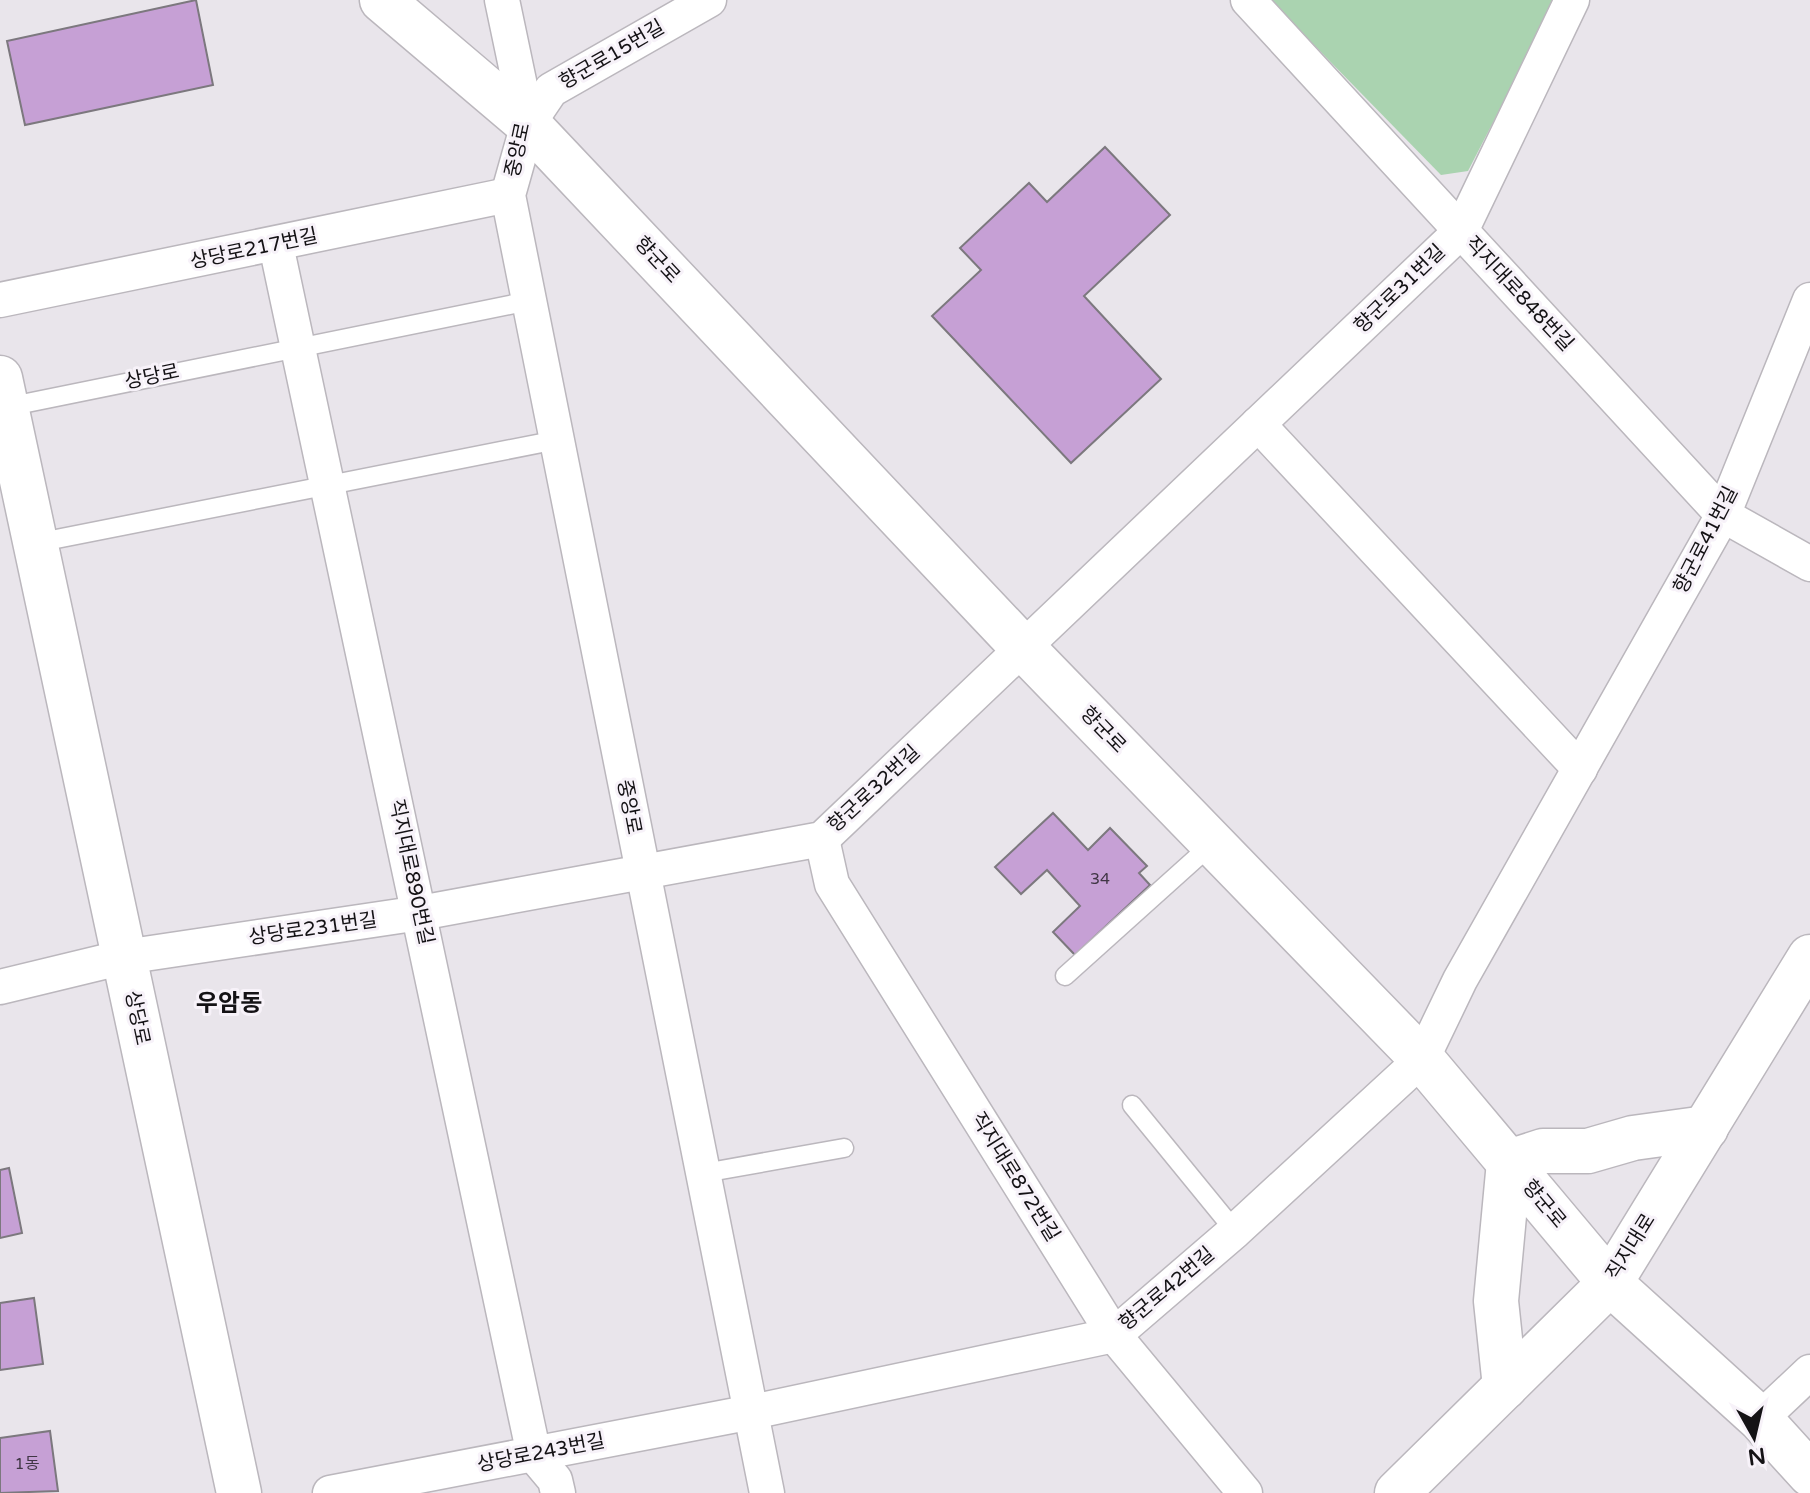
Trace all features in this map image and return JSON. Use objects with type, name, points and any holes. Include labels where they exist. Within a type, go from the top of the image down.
[{"type":"street","name":"향군로","points":[[382,0],[528,124],[1023,648],[1422,1059],[1610,1283],[1760,1419],[1810,1474]]},
{"type":"street","name":"중앙로","points":[[502,0],[528,124],[508,195],[767,1493]]},
{"type":"street","name":"향군로15번길","points":[[528,124],[551,90],[709,0]]},
{"type":"street","name":"직지대로848번길","points":[[1248,0],[1723,515],[1810,564]]},
{"type":"street","name":"향군로31번길","points":[[1023,648],[1461,231],[1572,0]]},
{"type":"street","name":"상당로217번길","points":[[0,300],[508,195]]},
{"type":"street","name":"직지대로890번길","points":[[276,245],[534,1455],[555,1480],[558,1493]]},
{"type":"street","name":"향군로41번길","points":[[1422,1059],[1460,980],[1723,515],[1810,300]]},
{"type":"street","name":"상당로","points":[[3,392],[239,1493]]},
{"type":"street","points":[[1258,424],[1580,769]]},
{"type":"street","name":"향군로32번길","points":[[642,873],[822,839],[1023,648]]},
{"type":"street","name":"직지대로872번길","points":[[822,839],[832,884],[1114,1335],[1245,1493]]},
{"type":"street","name":"상당로231번길","points":[[0,987],[124,957],[420,913],[642,873]]},
{"type":"street","name":"직지대로","points":[[1397,1493],[1610,1283],[1810,957]]},
{"type":"street","name":"향군로42번길","points":[[752,1412],[1114,1335],[1235,1231],[1422,1059]]},
{"type":"street","points":[[1505,1387],[1496,1301],[1509,1162],[1543,1151],[1588,1151],[1633,1138],[1706,1128]]},
{"type":"street","points":[[1760,1419],[1810,1372]]},
{"type":"street","name":"상당로243번길","points":[[330,1493],[752,1412]]},
{"type":"lane","points":[[298,346],[529,301]]},
{"type":"lane","name":"상당로","points":[[3,392],[298,346]]},
{"type":"lane","points":[[36,543],[557,440]]},
{"type":"lane","points":[[1065,976],[1213,843]]},
{"type":"lane","points":[[1132,1105],[1235,1231]]},
{"type":"lane","points":[[704,1173],[844,1148]]},
{"type":"green space","points":[[1270,0],[1556,0],[1468,171],[1441,175]]},
{"type":"building","points":[[196,0],[213,85],[25,125],[7,41]]},
{"type":"building","points":[[1105,147],[1170,215],[1084,296],[1161,379],[1071,463],[932,316],[981,270],[960,248],[1029,183],[1047,202]]},
{"type":"building","points":[[1053,813],[1088,850],[1110,828],[1147,866],[1139,873],[1150,885],[1075,955],[1053,932],[1080,906],[1047,870],[1021,894],[995,867]]},
{"type":"building","points":[[9,1168],[22,1233],[0,1238],[0,1170]]},
{"type":"building","points":[[34,1298],[43,1364],[0,1370],[0,1303]]},
{"type":"building","points":[[50,1431],[58,1491],[0,1493],[0,1438]]},
{"type":"district","name":"우암동","points":[[229,1003]]}]
